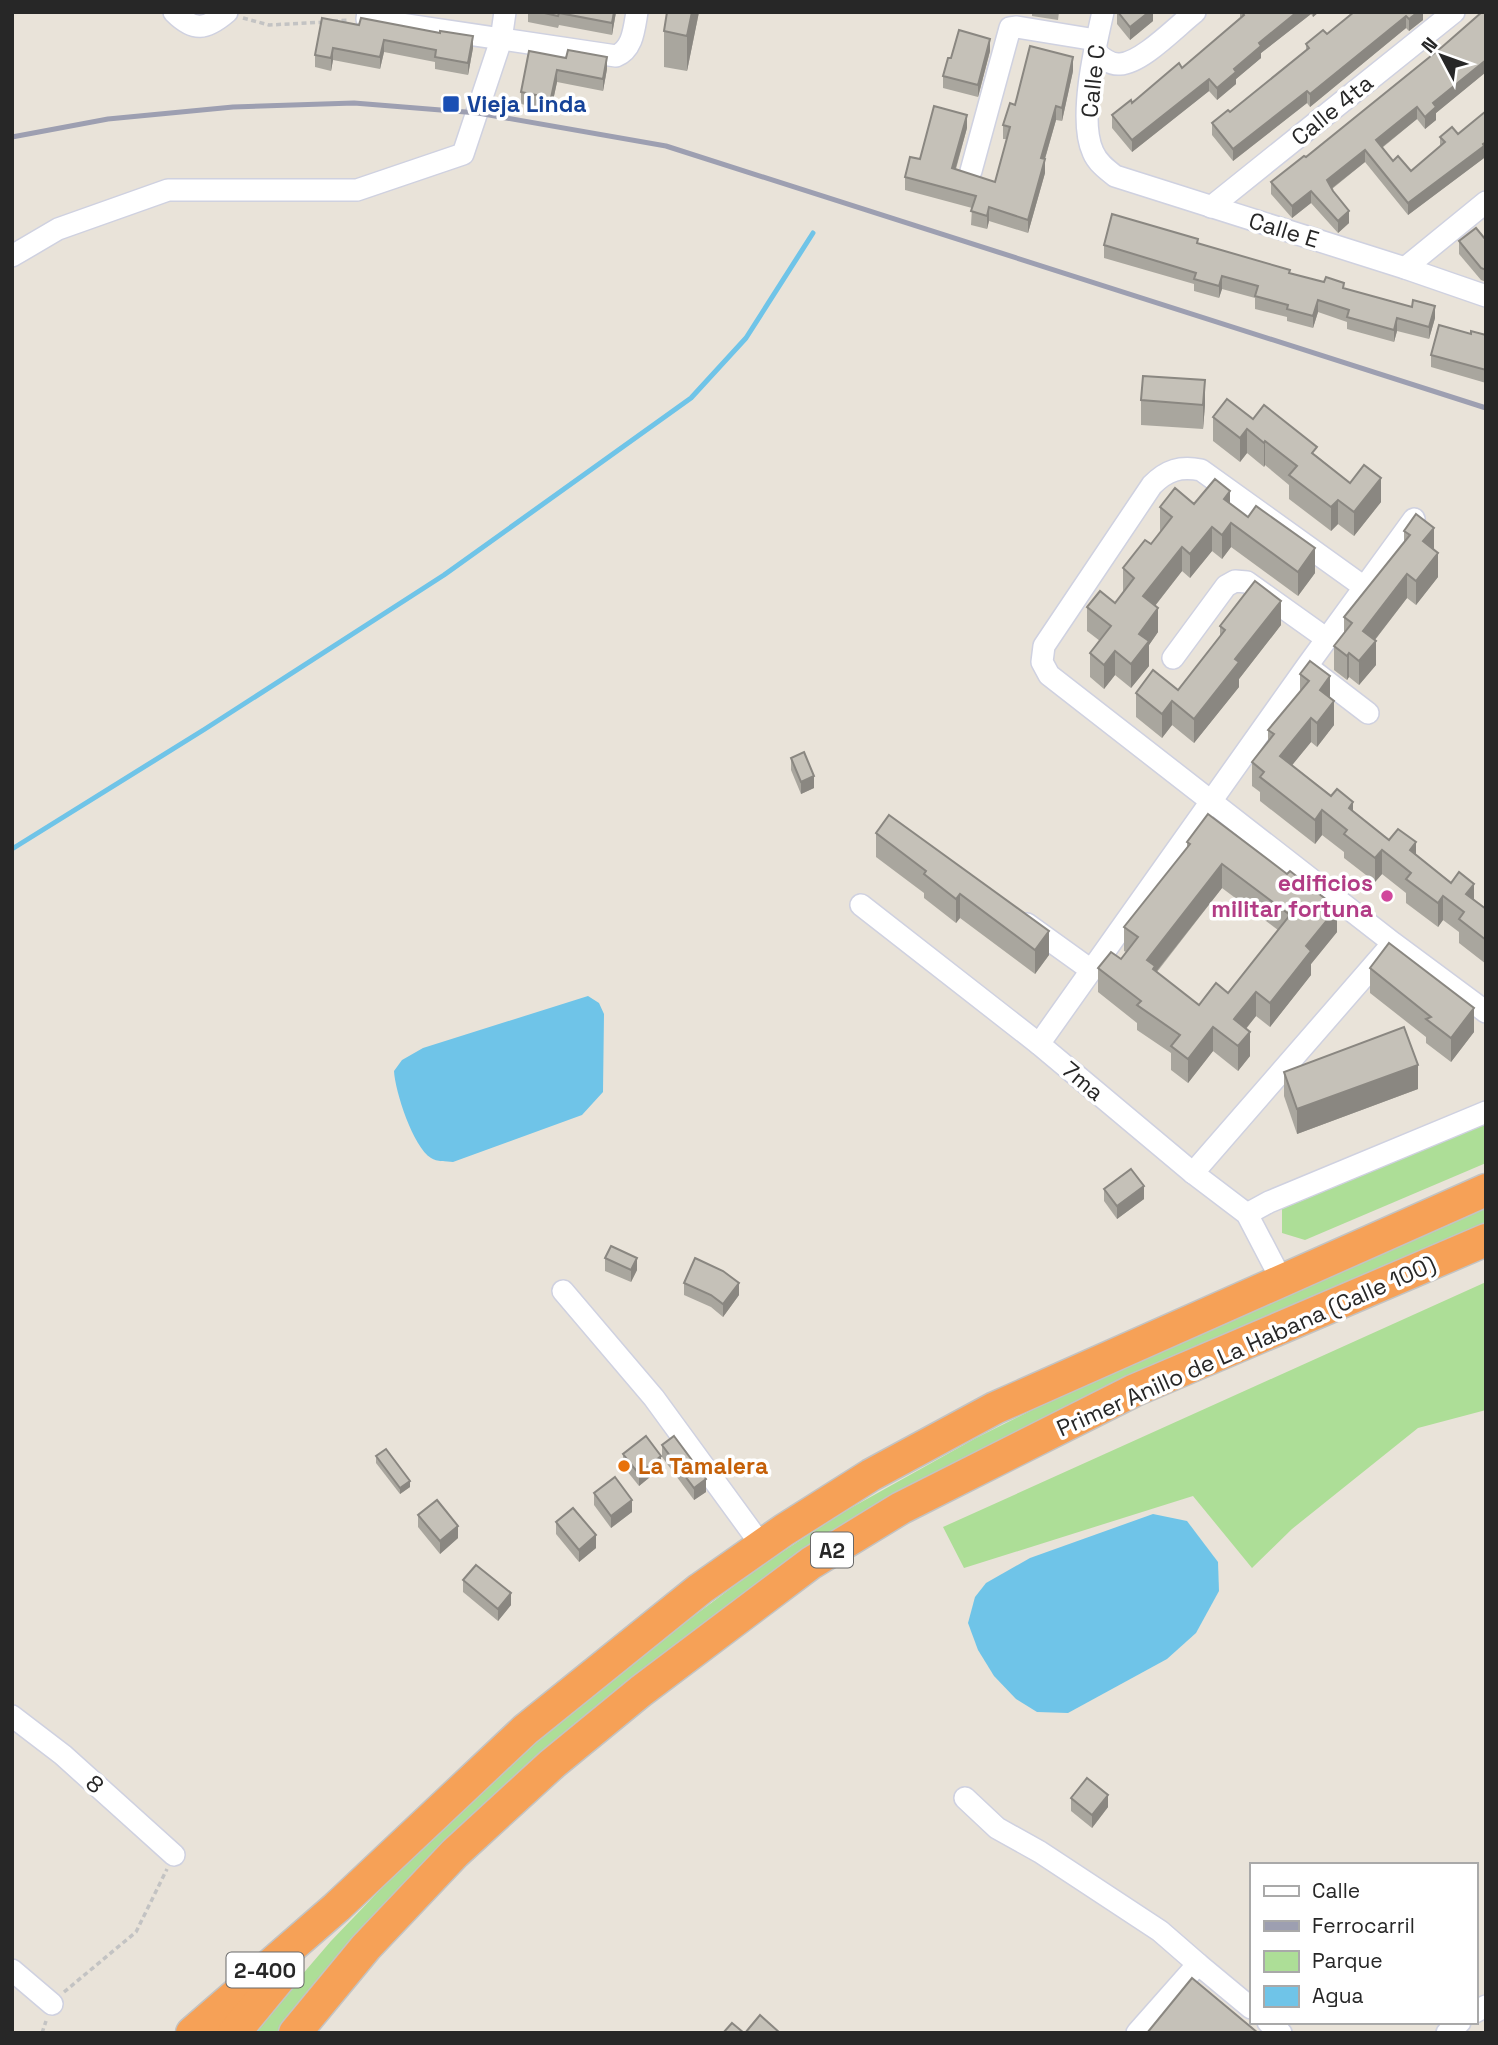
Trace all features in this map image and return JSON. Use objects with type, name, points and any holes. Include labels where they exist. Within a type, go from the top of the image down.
[{"type":"highway","name":"Primer Anillo de La Habana (Calle 100)","points":[[337,1907],[525,1730],[700,1589],[871,1475],[996,1408],[1486,1189]]},
{"type":"highway","name":"Primer Anillo de La Habana (Calle 100)","points":[[295,2033],[366,1947],[437,1872],[552,1763],[641,1691],[811,1563],[901,1508],[1133,1391],[1486,1240]]},
{"type":"highway","name":"2-400","points":[[192,2033],[337,1907]]},
{"type":"highway","name":"A2","points":[[234,2033],[337,1907]]},
{"type":"street","points":[[174,12],[189,25],[199,27],[234,15]]},
{"type":"street","points":[[12,257],[58,229],[168,190],[357,190],[463,153],[501,40],[505,12]]},
{"type":"street","points":[[368,16],[501,40],[616,55],[624,52],[631,42],[637,12]]},
{"type":"street","name":"Calle C","points":[[1092,151],[1087,113],[1103,12]]},
{"type":"street","points":[[971,171],[1010,28],[1096,46],[1111,63],[1128,62],[1149,49],[1195,12]]},
{"type":"street","name":"Calle 4ta","points":[[1210,207],[1454,12]]},
{"type":"street","name":"Calle E","points":[[1092,151],[1115,176],[1486,296]]},
{"type":"street","points":[[1405,268],[1486,202]]},
{"type":"street","points":[[1364,587],[1201,470],[1176,468],[1162,475],[1152,485],[1044,646],[1042,662],[1049,676],[1486,1012]]},
{"type":"street","points":[[1039,1044],[1414,519]]},
{"type":"street","points":[[1173,658],[1226,586],[1236,581],[1247,582],[1327,639]]},
{"type":"street","points":[[1307,666],[1368,713]]},
{"type":"street","name":"7ma","points":[[861,905],[1039,1044],[1193,1173],[1247,1214],[1281,1279]]},
{"type":"street","points":[[1016,915],[1091,970]]},
{"type":"street","points":[[1193,1173],[1394,943]]},
{"type":"street","points":[[1247,1214],[1269,1202],[1486,1112]]},
{"type":"street","points":[[563,1291],[654,1398],[762,1546]]},
{"type":"street","name":"8","points":[[12,1716],[63,1755],[174,1855]]},
{"type":"street","points":[[965,1798],[997,1828],[1040,1852],[1160,1931],[1250,2007]]},
{"type":"street","points":[[1137,2033],[1198,1964]]},
{"type":"street","points":[[12,1970],[52,2004]]},
{"type":"path","points":[[234,15],[269,25],[368,16]]},
{"type":"path","points":[[52,2004],[136,1932],[174,1855]]},
{"type":"green space","points":[[1486,1124],[1486,1163],[1305,1240],[1282,1233],[1282,1209]]},
{"type":"green space","points":[[1486,1203],[1486,1222],[1138,1377],[849,1525],[346,1952],[278,2033],[252,2033],[331,1941],[424,1844],[537,1741],[619,1672],[758,1568],[840,1514],[976,1438],[1188,1332]]},
{"type":"green space","points":[[1486,1282],[1486,1410],[1418,1428],[1292,1529],[1252,1568],[1193,1496],[964,1568],[943,1527]]},
{"type":"water","points":[[588,996],[599,1003],[604,1014],[603,1092],[582,1115],[453,1162],[433,1159],[424,1152],[406,1118],[398,1091],[394,1071],[402,1060],[423,1048]]},
{"type":"water","points":[[1153,1514],[1187,1521],[1218,1562],[1219,1591],[1196,1633],[1167,1659],[1068,1713],[1037,1712],[1016,1699],[994,1676],[978,1650],[968,1623],[975,1597],[986,1583],[1030,1558]]},
{"type":"building","points":[[540,12],[614,12],[612,23]]},
{"type":"building","points":[[667,12],[692,12],[687,36],[664,31]]},
{"type":"building","points":[[1118,12],[1149,12],[1130,27]]},
{"type":"building","points":[[1242,12],[1297,12],[1259,43],[1261,46],[1217,88],[1209,79],[1132,140],[1112,115],[1131,100],[1132,103],[1179,63],[1182,68],[1244,15]]},
{"type":"building","points":[[1354,12],[1418,12],[1409,19],[1406,16],[1310,94],[1307,91],[1233,149],[1212,123],[1228,110],[1230,112],[1309,48],[1306,44],[1323,30],[1327,34]]},
{"type":"building","points":[[1482,12],[1486,12],[1486,60],[1433,103],[1436,107],[1425,117],[1417,107],[1376,140],[1393,161],[1398,156],[1411,171],[1445,142],[1440,137],[1452,127],[1458,134],[1486,111],[1484,146],[1408,203],[1365,150],[1327,180],[1349,211],[1338,221],[1311,191],[1292,206],[1271,182],[1306,157]]},
{"type":"building","points":[[322,18],[359,25],[361,18],[440,33],[473,36],[468,63],[435,57],[436,50],[384,40],[380,57],[333,48],[331,58],[315,55]]},
{"type":"building","points":[[959,30],[990,39],[978,85],[943,76]]},
{"type":"building","points":[[1030,46],[1073,57],[1062,108],[1056,106],[1041,158],[1045,159],[1028,220],[989,207],[987,216],[971,211],[976,196],[905,177],[910,157],[920,159],[934,106],[967,115],[952,168],[995,182],[1010,127],[1003,125],[1010,103],[1015,105]]},
{"type":"building","points":[[568,50],[607,57],[603,79],[557,70],[551,98],[521,92],[529,51],[566,58]]},
{"type":"building","points":[[1112,214],[1198,239],[1197,243],[1290,270],[1289,273],[1324,282],[1326,277],[1344,283],[1343,288],[1412,307],[1413,300],[1435,306],[1429,327],[1397,318],[1394,330],[1347,317],[1349,310],[1318,300],[1313,316],[1287,309],[1288,305],[1255,296],[1258,286],[1222,276],[1219,286],[1194,279],[1196,273],[1104,245]]},
{"type":"building","points":[[1476,228],[1486,240],[1486,270],[1481,268],[1459,241]]},
{"type":"building","points":[[1439,325],[1471,334],[1471,331],[1486,335],[1486,370],[1431,355]]},
{"type":"building","points":[[1143,376],[1205,380],[1203,405],[1141,400]]},
{"type":"building","points":[[1227,399],[1253,419],[1264,405],[1317,447],[1312,453],[1350,483],[1364,465],[1381,478],[1354,512],[1338,500],[1331,507],[1289,475],[1297,466],[1265,441],[1264,443],[1247,429],[1240,438],[1213,417]]},
{"type":"building","points":[[1215,479],[1230,491],[1224,499],[1248,517],[1256,506],[1315,548],[1298,572],[1231,523],[1222,535],[1212,527],[1190,554],[1182,547],[1143,596],[1158,608],[1139,634],[1149,641],[1131,664],[1115,651],[1104,665],[1090,653],[1111,626],[1087,607],[1100,591],[1115,603],[1134,578],[1123,568],[1145,540],[1151,544],[1172,517],[1160,507],[1175,488],[1194,504]]},
{"type":"building","points":[[1416,514],[1434,528],[1423,541],[1438,553],[1416,581],[1407,574],[1363,631],[1376,641],[1359,661],[1349,653],[1347,656],[1334,646],[1352,623],[1344,617],[1410,535],[1404,531]]},
{"type":"building","points":[[1255,581],[1281,601],[1235,659],[1239,662],[1194,719],[1172,701],[1162,714],[1136,693],[1153,670],[1178,690],[1225,630],[1220,626]]},
{"type":"building","points":[[1310,661],[1330,676],[1320,690],[1334,701],[1317,723],[1311,718],[1280,756],[1331,796],[1337,789],[1353,802],[1349,808],[1389,840],[1398,829],[1416,842],[1410,850],[1451,883],[1459,872],[1474,884],[1466,894],[1486,909],[1486,940],[1459,919],[1464,912],[1443,896],[1438,903],[1406,879],[1411,873],[1382,850],[1375,858],[1344,834],[1347,830],[1322,810],[1315,820],[1260,777],[1264,772],[1252,762],[1274,734],[1268,730],[1309,681],[1300,674]]},
{"type":"building","points":[[804,752],[814,776],[801,782],[791,758]]},
{"type":"building","points":[[1208,814],[1287,874],[1290,871],[1337,908],[1306,946],[1311,951],[1270,1003],[1256,992],[1234,1019],[1250,1032],[1238,1046],[1213,1027],[1188,1059],[1171,1046],[1180,1035],[1137,1005],[1141,1001],[1098,968],[1111,952],[1121,959],[1138,937],[1124,927],[1190,844],[1187,842]],"holes":[[[1222,864],[1290,915],[1228,993],[1216,983],[1199,1005],[1153,969],[1155,966],[1147,960]]]},
{"type":"building","points":[[889,815],[1049,931],[1035,950],[960,894],[956,899],[924,874],[926,871],[876,833]]},
{"type":"building","points":[[1389,943],[1474,1008],[1451,1038],[1426,1019],[1431,1017],[1370,968]]},
{"type":"building","points":[[1404,1027],[1418,1065],[1297,1109],[1284,1072]]},
{"type":"building","points":[[1131,1169],[1144,1186],[1117,1206],[1104,1189]]},
{"type":"building","points":[[611,1246],[637,1258],[631,1270],[605,1258]]},
{"type":"building","points":[[695,1258],[723,1271],[739,1283],[723,1304],[711,1295],[684,1283]]},
{"type":"building","points":[[646,1436],[661,1456],[639,1474],[623,1454]]},
{"type":"building","points":[[674,1436],[706,1479],[694,1488],[662,1445]]},
{"type":"building","points":[[386,1449],[410,1481],[400,1488],[376,1456]]},
{"type":"building","points":[[615,1477],[632,1500],[611,1516],[594,1493]]},
{"type":"building","points":[[437,1500],[458,1526],[440,1541],[418,1515]]},
{"type":"building","points":[[573,1508],[596,1535],[579,1550],[556,1522]]},
{"type":"building","points":[[476,1565],[511,1593],[498,1609],[463,1580]]},
{"type":"building","points":[[1087,1778],[1108,1795],[1092,1815],[1071,1798]]},
{"type":"building","points":[[1192,1978],[1258,2033],[1147,2033]]},
{"type":"building","points":[[760,2015],[780,2033],[745,2033]]},
{"type":"building","points":[[732,2023],[744,2033],[723,2033]]},
{"type":"waterway","points":[[12,849],[444,575],[691,398],[746,338],[813,233]]},
{"type":"railway","points":[[12,137],[108,119],[233,107],[354,103],[478,113],[666,146],[1486,408]]},
{"type":"place","name":"Vieja Linda","points":[[451,104]]},
{"type":"place","name":"edificios militar fortuna","points":[[1387,896]]},
{"type":"place","name":"La Tamalera","points":[[624,1466]]}]
